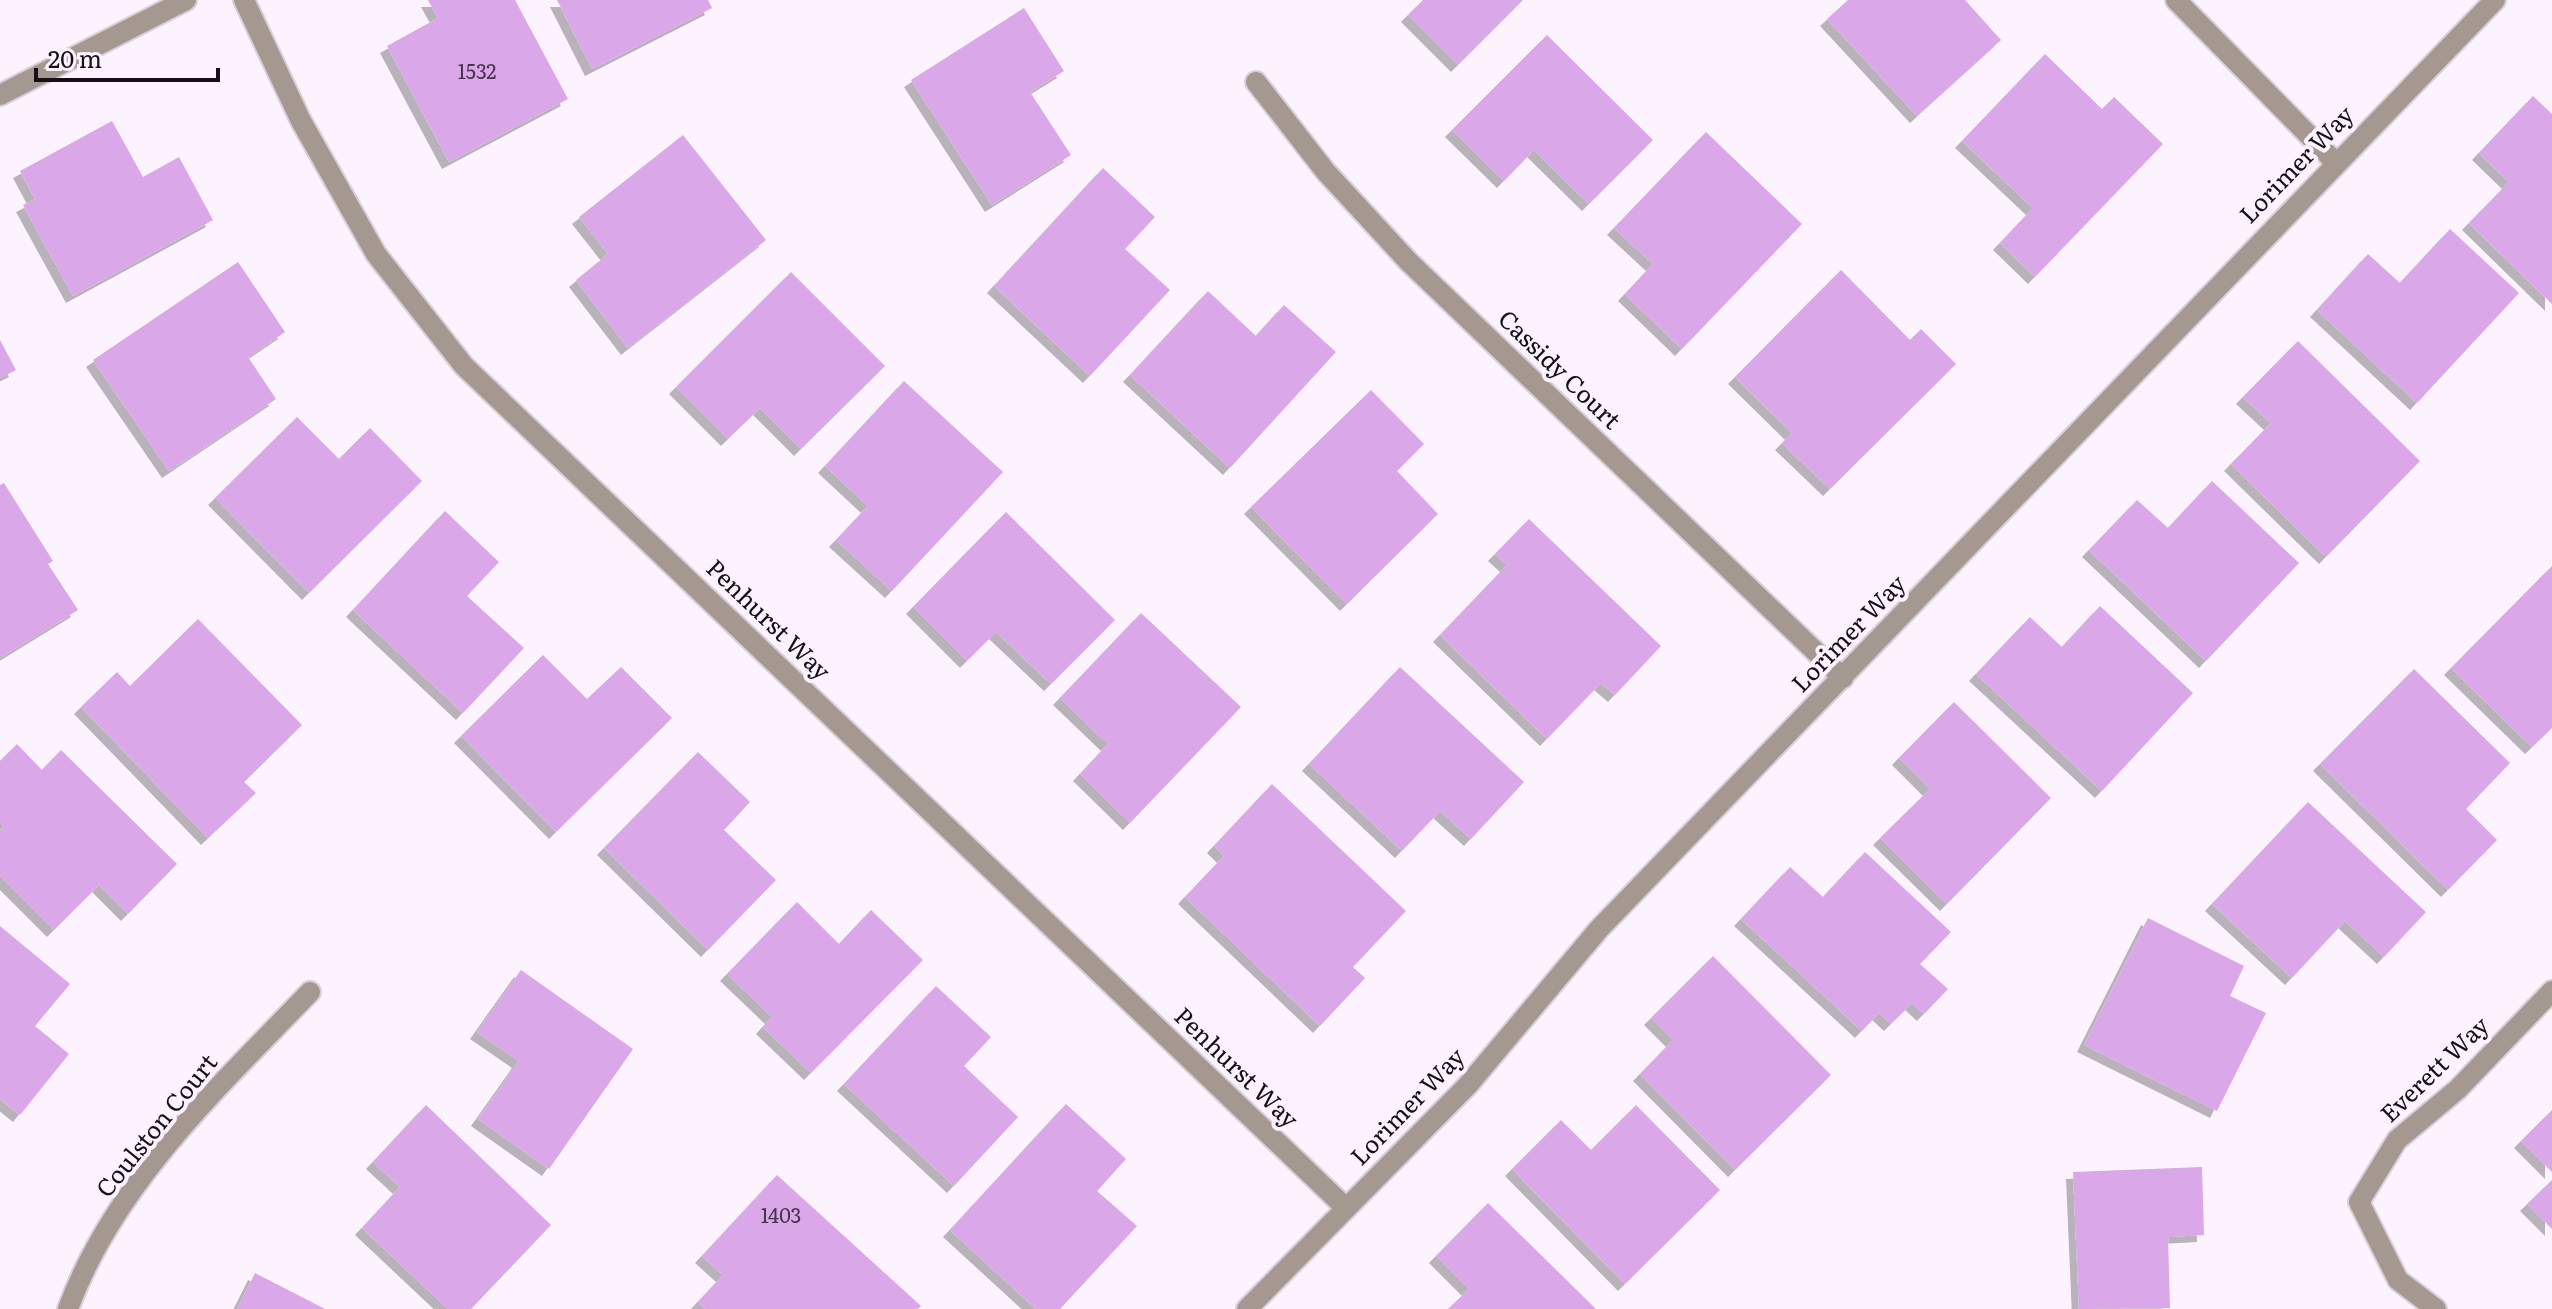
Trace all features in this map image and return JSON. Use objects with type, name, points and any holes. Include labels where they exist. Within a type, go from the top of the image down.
[{"type":"street","points":[[0,95],[186,0]]},
{"type":"street","name":"Penhurst Way","points":[[244,0],[301,121],[376,254],[464,366],[1346,1208]]},
{"type":"street","points":[[2176,0],[2335,162]]},
{"type":"street","name":"Lorimer Way","points":[[1247,1309],[1468,1085],[1599,929],[2335,162],[2495,0]]},
{"type":"street","name":"Cassidy Court","points":[[1256,82],[1326,172],[1408,261],[1843,678]]},
{"type":"street","name":"Everett Way","points":[[2436,1309],[2398,1280],[2359,1202],[2397,1140],[2458,1089],[2552,991]]},
{"type":"street","name":"Coulston Court","points":[[68,1309],[82,1270],[134,1186],[210,1097],[310,992]]},
{"type":"building","points":[[428,0],[515,0],[568,99],[449,162],[387,46],[438,18]]},
{"type":"building","points":[[557,0],[708,0],[712,8],[592,69]]},
{"type":"building","points":[[1423,0],[1523,0],[1458,65],[1408,15]]},
{"type":"building","points":[[1848,0],[1965,0],[2001,40],[1917,116],[1827,19]]},
{"type":"building","points":[[1024,8],[1064,71],[1030,92],[1071,155],[992,205],[911,80]]},
{"type":"building","points":[[1547,35],[1653,140],[1589,204],[1534,150],[1504,181],[1452,130]]},
{"type":"building","points":[[2045,54],[2102,109],[2114,97],[2163,144],[2035,277],[2000,243],[2033,208],[1962,141]]},
{"type":"building","points":[[2533,96],[2552,114],[2552,304],[2469,223],[2509,182],[2479,153]]},
{"type":"building","points":[[112,121],[143,177],[179,157],[213,220],[73,296],[23,205],[35,199],[20,171]]},
{"type":"building","points":[[1706,132],[1802,224],[1682,349],[1625,294],[1653,264],[1614,228]]},
{"type":"building","points":[[683,135],[766,240],[628,348],[576,280],[608,254],[579,217]]},
{"type":"building","points":[[1103,168],[1155,217],[1125,249],[1170,290],[1090,376],[994,286]]},
{"type":"building","points":[[2450,229],[2519,293],[2417,403],[2317,310],[2368,254],[2400,283]]},
{"type":"building","points":[[238,262],[285,332],[248,357],[276,399],[169,471],[93,360]]},
{"type":"building","points":[[1841,270],[1910,340],[1921,329],[1956,364],[1830,489],[1782,443],[1792,433],[1735,377]]},
{"type":"building","points":[[791,272],[885,366],[801,449],[760,408],[728,439],[676,387]]},
{"type":"building","points":[[1208,291],[1256,336],[1284,305],[1336,352],[1230,468],[1130,375]]},
{"type":"building","points":[[0,340],[16,370],[0,378]]},
{"type":"building","points":[[2298,341],[2420,461],[2326,557],[2231,464],[2271,423],[2243,397]]},
{"type":"building","points":[[904,381],[1003,472],[892,591],[836,540],[868,506],[825,466]]},
{"type":"building","points":[[1371,390],[1424,444],[1397,471],[1438,514],[1347,604],[1251,507]]},
{"type":"building","points":[[297,417],[339,459],[370,428],[422,481],[309,593],[215,498]]},
{"type":"building","points":[[2212,481],[2299,563],[2206,661],[2089,550],[2137,500],[2168,528]]},
{"type":"building","points":[[4,483],[53,561],[48,564],[78,610],[0,658],[0,485]]},
{"type":"building","points":[[445,511],[499,562],[467,596],[524,648],[463,713],[353,610]]},
{"type":"building","points":[[1006,512],[1115,620],[1051,684],[996,632],[967,661],[913,607]]},
{"type":"building","points":[[1529,519],[1661,646],[1615,695],[1601,683],[1547,739],[1440,635],[1507,565],[1495,554]]},
{"type":"building","points":[[2552,566],[2552,728],[2532,747],[2451,668]]},
{"type":"building","points":[[2100,606],[2193,693],[2102,791],[1976,674],[2030,617],[2062,647]]},
{"type":"building","points":[[1141,613],[1241,707],[1130,823],[1080,774],[1108,744],[1060,698]]},
{"type":"building","points":[[198,619],[302,725],[244,782],[256,793],[208,838],[81,707],[117,672],[130,686]]},
{"type":"building","points":[[543,655],[587,699],[621,667],[672,718],[556,832],[461,736]]},
{"type":"building","points":[[1400,667],[1524,782],[1471,839],[1440,811],[1402,851],[1309,764]]},
{"type":"building","points":[[2414,669],[2510,763],[2466,809],[2497,840],[2448,890],[2320,764]]},
{"type":"building","points":[[1954,702],[2051,798],[1947,904],[1880,838],[1930,789],[1899,758]]},
{"type":"building","points":[[17,744],[42,770],[61,750],[177,864],[128,914],[99,885],[54,930],[0,876],[0,830],[4,827],[0,823],[0,761]]},
{"type":"building","points":[[698,752],[750,802],[724,830],[776,880],[708,950],[604,848]]},
{"type":"building","points":[[1272,784],[1406,911],[1353,967],[1365,978],[1320,1026],[1185,897],[1224,856],[1214,846]]},
{"type":"building","points":[[2308,802],[2426,912],[2384,957],[2345,921],[2292,978],[2212,904]]},
{"type":"building","points":[[1865,852],[1951,932],[1920,964],[1948,989],[1924,1014],[1912,1003],[1891,1024],[1879,1013],[1862,1031],[1741,919],[1790,867],[1823,897]]},
{"type":"building","points":[[797,902],[839,944],[871,910],[923,960],[811,1073],[763,1027],[772,1017],[727,974]]},
{"type":"building","points":[[2148,918],[2244,966],[2230,996],[2266,1013],[2217,1111],[2084,1045]]},
{"type":"building","points":[[0,926],[70,984],[35,1026],[69,1054],[20,1115],[0,1099]]},
{"type":"building","points":[[1713,956],[1831,1075],[1735,1170],[1640,1074],[1673,1040],[1651,1018]]},
{"type":"building","points":[[521,970],[633,1049],[549,1169],[478,1119],[519,1061],[477,1032]]},
{"type":"building","points":[[936,986],[991,1037],[964,1066],[1018,1117],[954,1186],[844,1084]]},
{"type":"building","points":[[1066,1104],[1126,1159],[1097,1191],[1137,1226],[1060,1309],[1036,1309],[950,1230]]},
{"type":"building","points":[[426,1105],[551,1225],[471,1309],[448,1309],[362,1228],[400,1187],[373,1162]]},
{"type":"building","points":[[1636,1105],[1720,1190],[1625,1284],[1512,1169],[1561,1120],[1591,1150]]},
{"type":"building","points":[[2552,1110],[2552,1172],[2521,1141]]},
{"type":"building","points":[[2202,1167],[2204,1235],[2168,1237],[2170,1308],[2079,1309],[2073,1172]]},
{"type":"building","points":[[777,1175],[921,1306],[918,1309],[705,1309],[698,1302],[723,1275],[702,1256]]},
{"type":"building","points":[[2552,1180],[2552,1229],[2527,1204]]},
{"type":"building","points":[[1488,1203],[1596,1309],[1448,1309],[1469,1289],[1436,1256]]},
{"type":"building","points":[[255,1273],[325,1309],[237,1309]]}]
